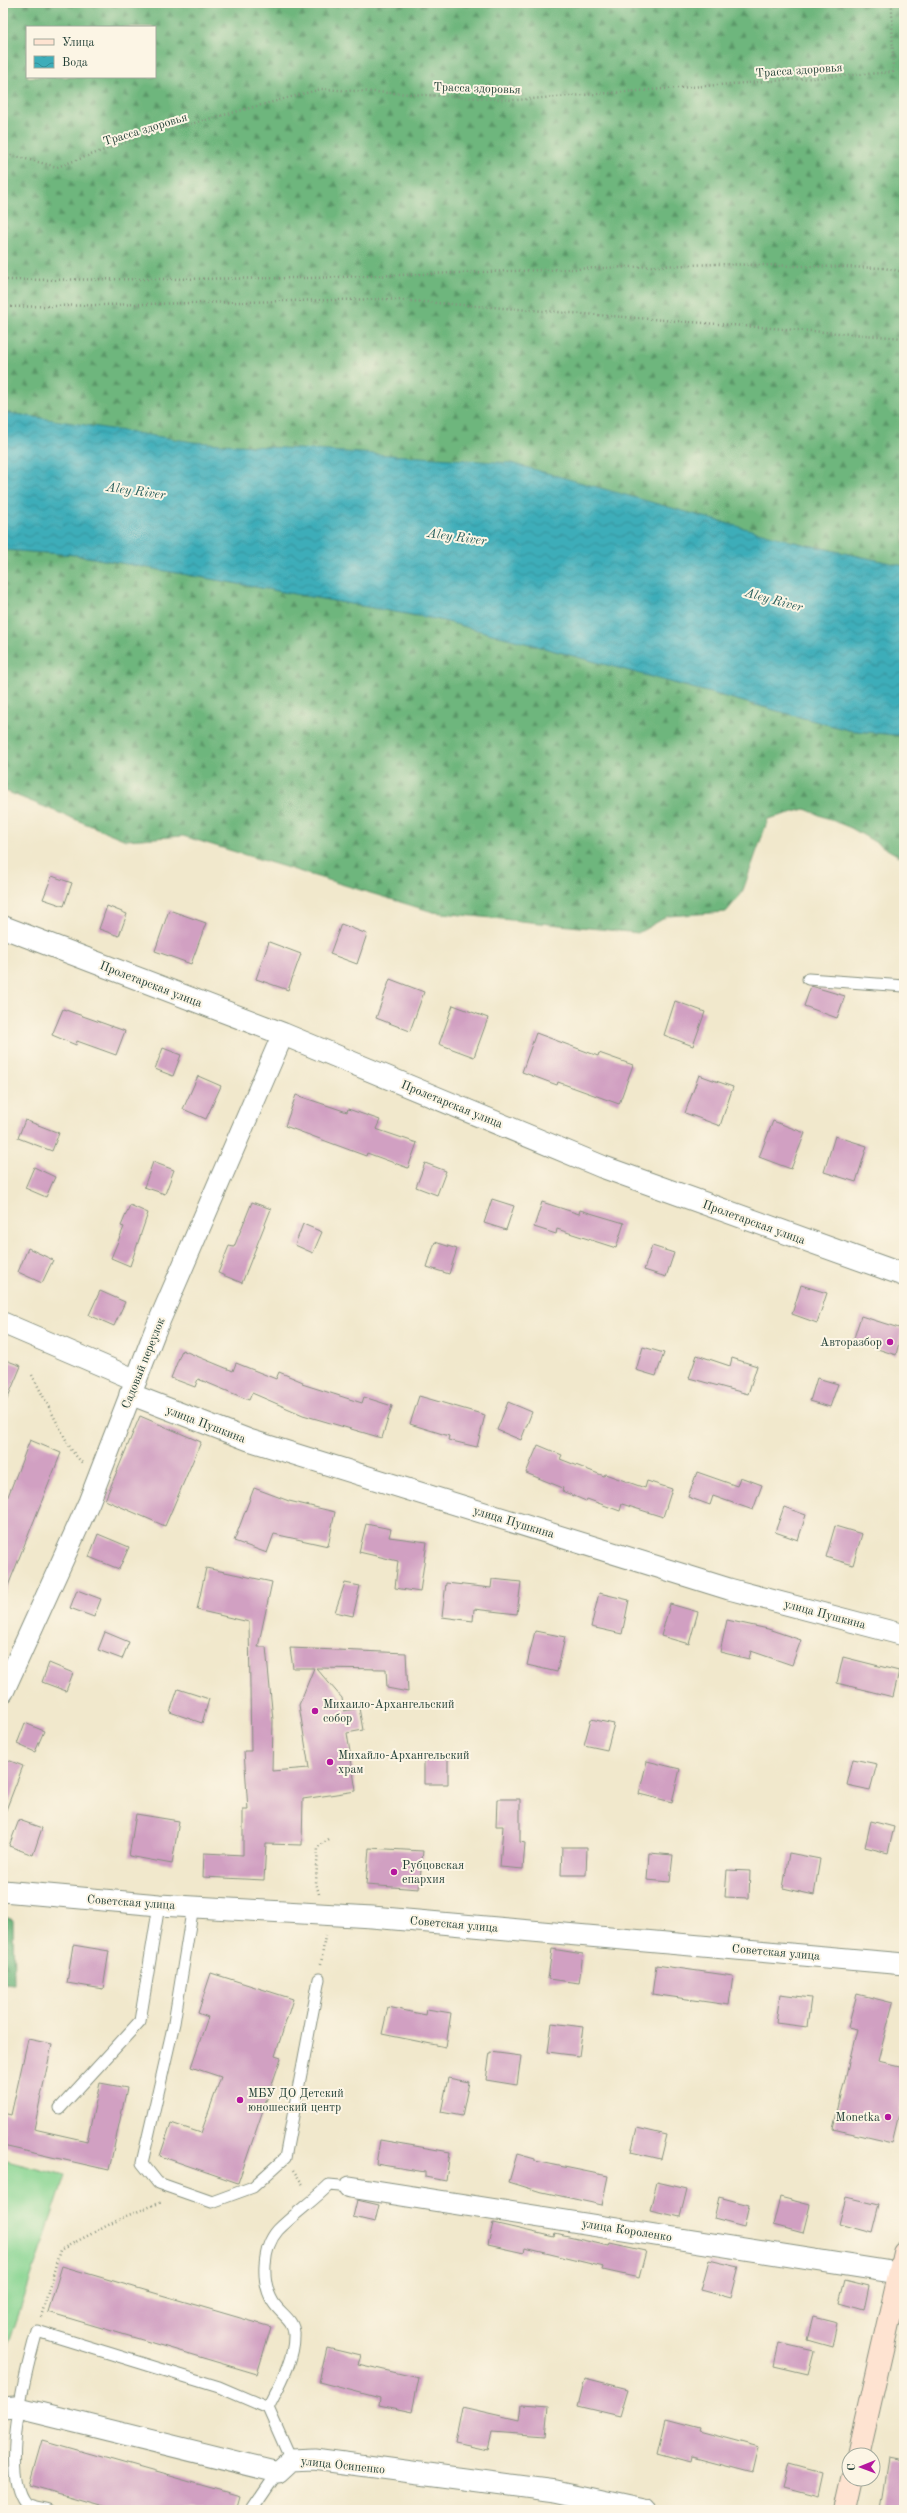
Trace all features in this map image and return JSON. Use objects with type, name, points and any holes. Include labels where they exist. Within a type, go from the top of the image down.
[{"type":"main road","points":[[860,2447],[902,2267]]},
{"type":"main road","points":[[845,2510],[850,2487]]},
{"type":"street","name":"Пролетарская улица","points":[[3,927],[283,1034],[603,1167],[904,1275]]},
{"type":"street","name":"Садовый переулок","points":[[3,1692],[89,1502],[133,1387],[283,1034]]},
{"type":"street","name":"улица Пушкина","points":[[3,1323],[133,1387],[249,1440],[729,1589],[904,1635]]},
{"type":"street","name":"Советская улица","points":[[3,1891],[159,1905],[326,1914],[904,1964]]},
{"type":"street","name":"улица Короленко","points":[[350,2187],[902,2267]]},
{"type":"street","name":"улица Осипенко","points":[[9,2408],[284,2466],[314,2459],[556,2491],[644,2510]]},
{"type":"lane","points":[[808,979],[904,986]]},
{"type":"lane","points":[[60,2108],[140,2021],[159,1905]]},
{"type":"lane","points":[[193,1906],[174,2023],[142,2163],[158,2183],[212,2202],[253,2187],[285,2158],[319,1979]]},
{"type":"lane","points":[[252,2510],[284,2466],[268,2408],[284,2374],[294,2333],[291,2321],[273,2303],[267,2288],[264,2265],[277,2231],[314,2200],[329,2185],[350,2187]]},
{"type":"lane","points":[[48,2510],[26,2504],[15,2489],[9,2453],[9,2408],[37,2331],[219,2387],[268,2408]]},
{"type":"path","name":"Трасса здоровья","points":[[3,153],[57,167],[138,138],[321,89],[516,100],[893,72],[892,3]]},
{"type":"path","points":[[3,280],[310,278],[717,264],[884,268],[904,272]]},
{"type":"path","points":[[3,308],[384,299],[904,338]]},
{"type":"path","points":[[32,1375],[72,1451],[96,1481]]},
{"type":"path","points":[[319,1979],[326,1914],[316,1883],[318,1847],[329,1839]]},
{"type":"path","points":[[285,2158],[314,2200]]},
{"type":"path","points":[[37,2331],[60,2250],[126,2216],[187,2193]]},
{"type":"green space","points":[[3,3],[904,3],[904,566],[794,542],[3,412]]},
{"type":"green space","points":[[3,550],[76,555],[441,620],[848,730],[904,736],[904,859],[851,828],[805,809],[768,819],[742,893],[726,912],[668,916],[638,933],[433,912],[183,836],[126,840],[3,790]]},
{"type":"green space","points":[[3,1916],[13,1920],[14,1984],[3,1983]]},
{"type":"green space","points":[[3,2160],[65,2176],[6,2352],[3,2351]]},
{"type":"water","name":"Aley River","points":[[3,412],[193,442],[511,463],[794,542],[904,566],[904,736],[848,730],[440,620],[76,555],[3,550]]},
{"type":"building","points":[[52,876],[72,883],[64,906],[43,899]]},
{"type":"building","points":[[107,906],[127,914],[119,936],[99,929]]},
{"type":"building","points":[[169,910],[206,923],[191,964],[155,951]]},
{"type":"building","points":[[341,924],[367,934],[357,964],[330,954]]},
{"type":"building","points":[[269,942],[301,954],[288,990],[256,979]]},
{"type":"building","points":[[390,979],[424,992],[410,1031],[376,1018]]},
{"type":"building","points":[[811,986],[845,996],[837,1018],[804,1006]]},
{"type":"building","points":[[675,1001],[705,1012],[693,1046],[664,1035]]},
{"type":"building","points":[[453,1005],[488,1018],[474,1057],[439,1044]]},
{"type":"building","points":[[63,1009],[125,1031],[116,1055],[77,1041],[76,1045],[52,1035]]},
{"type":"building","points":[[536,1033],[598,1056],[599,1053],[633,1065],[619,1104],[558,1082],[557,1085],[522,1072]]},
{"type":"building","points":[[163,1048],[181,1055],[173,1076],[155,1069]]},
{"type":"building","points":[[699,1075],[733,1087],[720,1126],[685,1113]]},
{"type":"building","points":[[198,1076],[221,1086],[206,1119],[183,1109]]},
{"type":"building","points":[[296,1095],[347,1112],[348,1109],[380,1120],[376,1129],[417,1143],[408,1168],[367,1153],[366,1156],[285,1126]]},
{"type":"building","points":[[25,1120],[59,1133],[52,1151],[18,1138]]},
{"type":"building","points":[[773,1121],[805,1133],[791,1169],[759,1157]]},
{"type":"building","points":[[835,1136],[867,1146],[856,1182],[824,1172]]},
{"type":"building","points":[[153,1162],[174,1170],[165,1194],[144,1187]]},
{"type":"building","points":[[425,1163],[446,1171],[437,1195],[416,1187]]},
{"type":"building","points":[[34,1167],[55,1177],[46,1197],[25,1188]]},
{"type":"building","points":[[492,1199],[514,1206],[506,1230],[484,1223]]},
{"type":"building","points":[[252,1202],[271,1209],[242,1283],[218,1273],[229,1246],[234,1247]]},
{"type":"building","points":[[542,1202],[579,1214],[580,1210],[624,1223],[616,1248],[557,1229],[556,1234],[534,1227]]},
{"type":"building","points":[[130,1205],[148,1213],[130,1266],[111,1258],[124,1227],[121,1226]]},
{"type":"building","points":[[303,1224],[322,1232],[313,1253],[295,1245]]},
{"type":"building","points":[[435,1242],[457,1249],[449,1274],[427,1267]]},
{"type":"building","points":[[652,1246],[674,1253],[666,1277],[644,1270]]},
{"type":"building","points":[[28,1248],[53,1260],[42,1283],[18,1272]]},
{"type":"building","points":[[801,1285],[827,1293],[817,1323],[792,1314]]},
{"type":"building","points":[[100,1291],[125,1302],[114,1326],[89,1315]]},
{"type":"building","points":[[861,1316],[902,1329],[896,1355],[853,1341]]},
{"type":"building","points":[[643,1347],[664,1353],[656,1376],[636,1370]]},
{"type":"building","points":[[182,1350],[233,1371],[236,1363],[276,1379],[279,1372],[303,1382],[302,1384],[362,1403],[364,1397],[392,1406],[382,1438],[303,1415],[252,1393],[249,1400],[198,1379],[195,1387],[171,1378]]},
{"type":"building","points":[[697,1355],[730,1366],[732,1358],[757,1366],[748,1394],[689,1378]]},
{"type":"building","points":[[3,1359],[21,1366],[3,1409]]},
{"type":"building","points":[[817,1378],[838,1384],[830,1407],[810,1401]]},
{"type":"building","points":[[419,1396],[485,1415],[477,1447],[448,1440],[449,1436],[410,1424]]},
{"type":"building","points":[[508,1402],[532,1412],[521,1440],[497,1430]]},
{"type":"building","points":[[140,1416],[201,1442],[165,1526],[105,1500]]},
{"type":"building","points":[[30,1440],[61,1453],[4,1596],[3,1509]]},
{"type":"building","points":[[538,1445],[562,1455],[560,1459],[604,1476],[605,1474],[645,1488],[647,1481],[672,1489],[663,1517],[622,1504],[620,1511],[587,1499],[586,1501],[562,1491],[563,1488],[526,1473]]},
{"type":"building","points":[[697,1472],[737,1486],[740,1477],[762,1485],[753,1510],[713,1496],[710,1505],[688,1497]]},
{"type":"building","points":[[254,1488],[289,1501],[335,1512],[328,1546],[274,1534],[267,1553],[234,1541]]},
{"type":"building","points":[[784,1507],[806,1515],[798,1540],[775,1532]]},
{"type":"building","points":[[366,1524],[391,1529],[389,1537],[427,1542],[420,1592],[395,1588],[398,1561],[359,1552]]},
{"type":"building","points":[[835,1526],[862,1534],[853,1565],[826,1557]]},
{"type":"building","points":[[98,1534],[129,1547],[119,1569],[89,1557]]},
{"type":"building","points":[[206,1568],[272,1582],[258,1647],[266,1647],[273,1720],[272,1771],[309,1768],[299,1705],[314,1668],[293,1668],[290,1648],[406,1653],[408,1692],[387,1688],[386,1669],[316,1668],[342,1698],[344,1711],[359,1708],[363,1730],[347,1733],[356,1791],[303,1799],[302,1845],[266,1844],[264,1880],[203,1877],[204,1853],[243,1855],[243,1810],[248,1810],[244,1751],[251,1751],[249,1622],[197,1610]]},
{"type":"building","points":[[492,1579],[521,1582],[517,1614],[474,1609],[473,1621],[442,1617],[446,1583],[491,1588]]},
{"type":"building","points":[[345,1583],[360,1586],[353,1616],[335,1612]]},
{"type":"building","points":[[77,1590],[101,1599],[94,1617],[70,1608]]},
{"type":"building","points":[[599,1593],[629,1600],[622,1634],[591,1627]]},
{"type":"building","points":[[670,1604],[698,1612],[689,1644],[661,1636]]},
{"type":"building","points":[[727,1620],[768,1629],[801,1640],[792,1665],[751,1651],[749,1659],[720,1652]]},
{"type":"building","points":[[535,1631],[565,1637],[557,1672],[527,1665]]},
{"type":"building","points":[[105,1632],[129,1642],[122,1659],[98,1650]]},
{"type":"building","points":[[843,1657],[899,1671],[893,1697],[837,1683]]},
{"type":"building","points":[[49,1663],[73,1673],[66,1691],[42,1682]]},
{"type":"building","points":[[178,1689],[209,1699],[202,1723],[170,1712]]},
{"type":"building","points":[[591,1719],[614,1724],[607,1750],[584,1745]]},
{"type":"building","points":[[25,1723],[44,1731],[35,1752],[17,1744]]},
{"type":"building","points":[[448,1757],[448,1784],[424,1784],[424,1758]]},
{"type":"building","points":[[3,1758],[23,1766],[4,1815],[3,1815]]},
{"type":"building","points":[[853,1759],[877,1764],[870,1790],[847,1785]]},
{"type":"building","points":[[647,1761],[680,1769],[672,1802],[639,1794]]},
{"type":"building","points":[[497,1799],[520,1799],[520,1842],[525,1843],[523,1869],[500,1867],[503,1826],[496,1826]]},
{"type":"building","points":[[136,1814],[179,1821],[172,1864],[129,1856]]},
{"type":"building","points":[[19,1820],[42,1828],[33,1855],[9,1846]]},
{"type":"building","points":[[871,1821],[894,1827],[888,1853],[865,1847]]},
{"type":"building","points":[[562,1847],[587,1847],[586,1875],[561,1875]]},
{"type":"building","name":"Рубцовская епархия","points":[[369,1848],[423,1851],[419,1889],[366,1885]]},
{"type":"building","points":[[649,1853],[673,1855],[670,1882],[647,1880]]},
{"type":"building","points":[[789,1853],[820,1859],[814,1895],[783,1888]]},
{"type":"building","points":[[727,1870],[750,1871],[749,1898],[725,1897]]},
{"type":"building","points":[[73,1945],[109,1951],[103,1989],[67,1983]]},
{"type":"building","points":[[552,1949],[583,1954],[579,1983],[548,1979]]},
{"type":"building","points":[[656,1965],[733,1976],[729,2005],[652,1994]]},
{"type":"building","name":"МБУ ДО Детский юношеский центр","points":[[211,1973],[293,1999],[275,2056],[281,2058],[238,2183],[160,2156],[171,2123],[201,2133],[221,2077],[191,2067],[208,2017],[198,2013]]},
{"type":"building","points":[[780,1994],[811,1998],[807,2027],[776,2023]]},
{"type":"building","points":[[857,1994],[893,2003],[878,2061],[904,2067],[904,2093],[892,2143],[833,2129],[857,2029],[848,2027]]},
{"type":"building","points":[[388,2007],[426,2015],[427,2009],[451,2013],[446,2047],[382,2034]]},
{"type":"building","points":[[552,2023],[583,2027],[579,2056],[548,2052]]},
{"type":"building","points":[[28,2039],[52,2044],[34,2129],[87,2141],[100,2083],[127,2088],[109,2170],[3,2146],[3,2113],[11,2115]]},
{"type":"building","points":[[490,2052],[521,2056],[517,2085],[486,2080]]},
{"type":"building","points":[[448,2078],[469,2082],[462,2116],[441,2112]]},
{"type":"building","points":[[637,2128],[667,2135],[661,2159],[631,2152]]},
{"type":"building","points":[[380,2140],[450,2152],[446,2181],[425,2177],[425,2172],[376,2164]]},
{"type":"building","points":[[517,2154],[535,2159],[535,2161],[608,2176],[602,2205],[538,2191],[509,2182]]},
{"type":"building","points":[[657,2182],[687,2189],[680,2217],[650,2210]]},
{"type":"building","points":[[719,2197],[749,2205],[744,2227],[714,2219]]},
{"type":"building","points":[[780,2197],[810,2205],[803,2233],[773,2225]]},
{"type":"building","points":[[846,2197],[879,2205],[872,2233],[839,2224]]},
{"type":"building","points":[[357,2200],[379,2205],[375,2222],[353,2217]]},
{"type":"building","points":[[493,2223],[554,2237],[555,2234],[609,2246],[610,2243],[646,2251],[639,2278],[603,2270],[604,2267],[525,2248],[524,2253],[488,2245]]},
{"type":"building","points":[[709,2260],[739,2267],[731,2298],[701,2290]]},
{"type":"building","points":[[62,2266],[271,2327],[257,2374],[48,2312]]},
{"type":"building","points":[[845,2280],[869,2286],[864,2310],[839,2303]]},
{"type":"building","points":[[813,2317],[837,2323],[832,2347],[807,2340]]},
{"type":"building","points":[[779,2343],[814,2351],[808,2374],[774,2366]]},
{"type":"building","points":[[327,2348],[361,2356],[358,2364],[419,2378],[412,2412],[379,2405],[380,2398],[319,2382]]},
{"type":"building","points":[[585,2378],[628,2389],[620,2416],[578,2406]]},
{"type":"building","points":[[521,2405],[549,2407],[546,2436],[492,2432],[488,2449],[455,2442],[462,2407],[519,2420]]},
{"type":"building","points":[[666,2419],[700,2428],[699,2431],[759,2447],[753,2473],[692,2457],[691,2462],[658,2453]]},
{"type":"building","points":[[42,2440],[240,2496],[236,2510],[117,2510],[29,2485]]},
{"type":"building","points":[[889,2458],[904,2461],[904,2510],[881,2508]]},
{"type":"building","points":[[789,2464],[822,2473],[817,2496],[783,2487]]},
{"type":"place","name":"Авторазбор","points":[[890,1342]]},
{"type":"place","name":"Михаило-Архангельский собор","points":[[315,1711]]},
{"type":"place","name":"Михайло-Архангельский храм","points":[[330,1762]]},
{"type":"place","name":"Рубцовская епархия","points":[[394,1872]]},
{"type":"place","name":"МБУ ДО Детский юношеский центр","points":[[240,2100]]},
{"type":"place","name":"Monetka","points":[[888,2117]]}]
